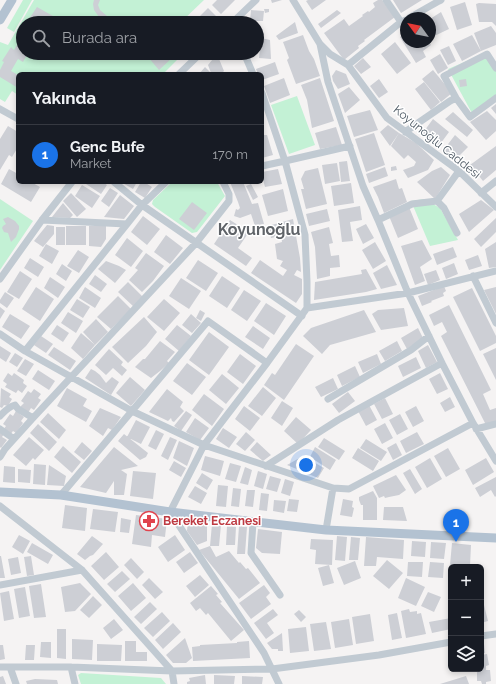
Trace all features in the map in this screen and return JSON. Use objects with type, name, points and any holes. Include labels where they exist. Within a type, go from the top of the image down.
[{"type":"main road","points":[[0,11],[7,0]]},
{"type":"main road","points":[[0,20],[12,0]]},
{"type":"main road","points":[[0,492],[61,495],[170,512],[326,530],[496,538]]},
{"type":"street","points":[[239,16],[256,0]]},
{"type":"street","name":"Koyunoğlu Caddesi","points":[[293,0],[320,44],[330,54],[348,65],[387,118],[459,171],[496,207]]},
{"type":"street","points":[[386,0],[400,16]]},
{"type":"street","points":[[419,12],[440,0]]},
{"type":"street","points":[[348,65],[400,24]]},
{"type":"street","points":[[320,44],[328,82],[362,186],[378,220],[408,293],[442,363],[475,426],[496,461]]},
{"type":"street","points":[[496,68],[487,54],[444,76],[456,98],[470,117],[496,98]]},
{"type":"street","points":[[181,72],[194,60]]},
{"type":"street","points":[[247,60],[252,72]]},
{"type":"street","points":[[405,132],[456,98]]},
{"type":"street","points":[[264,99],[284,161],[305,235],[307,308],[204,445],[170,512],[264,652],[279,684]]},
{"type":"street","points":[[0,109],[16,118]]},
{"type":"street","points":[[264,166],[350,146]]},
{"type":"street","points":[[378,220],[412,204],[437,201],[459,171]]},
{"type":"street","points":[[481,193],[496,181]]},
{"type":"street","points":[[0,278],[70,184]]},
{"type":"street","points":[[116,184],[142,205],[302,316]]},
{"type":"street","points":[[25,351],[142,205],[164,184]]},
{"type":"street","points":[[0,457],[5,449],[32,418],[196,243],[229,201],[229,194],[224,184]]},
{"type":"street","points":[[437,201],[444,208],[456,233]]},
{"type":"street","points":[[42,220],[127,224]]},
{"type":"street","points":[[307,308],[408,293],[496,271]]},
{"type":"street","points":[[473,276],[496,324]]},
{"type":"street","points":[[61,495],[208,321],[267,363]]},
{"type":"street","points":[[0,334],[25,351],[132,411],[204,445],[333,488],[349,489],[475,426],[496,424]]},
{"type":"street","points":[[328,399],[411,350],[429,336]]},
{"type":"street","points":[[266,466],[338,420],[442,363]]},
{"type":"street","points":[[0,416],[7,408],[15,405],[18,409],[32,418]]},
{"type":"street","points":[[0,428],[14,439]]},
{"type":"street","points":[[326,530],[333,488]]},
{"type":"street","points":[[0,506],[82,570],[172,671],[174,684]]},
{"type":"street","points":[[253,522],[251,554],[280,595]]},
{"type":"street","points":[[0,585],[82,570]]},
{"type":"street","points":[[484,636],[496,635]]},
{"type":"street","points":[[0,667],[71,667],[172,671],[272,669],[379,655],[448,643]]},
{"type":"street","points":[[10,667],[16,684]]},
{"type":"street","points":[[71,667],[75,684]]},
{"type":"green space","points":[[23,0],[32,0],[23,16],[16,16],[16,28],[14,32],[7,28]]},
{"type":"green space","points":[[34,0],[204,0],[187,16],[25,16]]},
{"type":"green space","points":[[16,31],[16,60],[177,60],[165,72],[16,72],[16,94],[12,91],[5,102],[0,99],[0,42],[8,45]]},
{"type":"green space","points":[[488,52],[496,63],[496,101],[474,117],[448,69]]},
{"type":"green space","points":[[297,96],[315,145],[289,154],[271,105]]},
{"type":"green space","points":[[170,184],[218,184],[225,196],[197,232],[192,233],[155,207],[152,204],[153,200]]},
{"type":"green space","points":[[0,199],[33,221],[0,270]]},
{"type":"green space","points":[[424,199],[440,208],[458,240],[430,246],[411,201]]},
{"type":"green space","points":[[81,673],[161,678],[166,684],[81,684],[78,675]]},
{"type":"building","points":[[94,0],[100,0],[98,5],[100,10],[107,16],[98,16],[94,10]]},
{"type":"building","points":[[217,0],[235,0],[221,14],[212,5]]},
{"type":"building","points":[[271,0],[282,0],[272,3]]},
{"type":"building","points":[[326,0],[312,10],[306,1]]},
{"type":"building","points":[[378,0],[382,0],[395,17],[364,40],[365,41],[358,46],[359,48],[344,60],[324,33],[344,19],[349,26],[363,16],[362,15],[375,7],[373,3]]},
{"type":"building","points":[[393,0],[422,0],[403,12],[400,12]]},
{"type":"building","points":[[465,2],[472,25],[457,30],[450,7]]},
{"type":"building","points":[[476,4],[496,4],[496,26],[492,22],[479,22]]},
{"type":"building","points":[[37,7],[53,16],[31,16]]},
{"type":"building","points":[[208,8],[216,16],[200,16]]},
{"type":"building","points":[[264,9],[269,9],[269,12],[265,13]]},
{"type":"building","points":[[251,10],[264,11],[264,16],[250,16]]},
{"type":"building","points":[[337,10],[341,13],[321,28],[318,24]]},
{"type":"building","points":[[441,12],[449,29],[436,35],[436,15]]},
{"type":"building","points":[[295,22],[298,33],[279,40],[276,36]]},
{"type":"building","points":[[491,26],[496,33],[496,45],[481,51],[474,33]]},
{"type":"building","points":[[303,35],[320,76],[296,84],[287,60],[289,58],[283,42]]},
{"type":"building","points":[[472,35],[481,51],[462,61],[453,44]]},
{"type":"building","points":[[264,39],[270,40],[271,59],[264,58]]},
{"type":"building","points":[[395,42],[411,63],[397,74],[381,54]]},
{"type":"building","points":[[449,46],[456,61],[448,65],[440,50]]},
{"type":"building","points":[[11,47],[14,50],[16,47],[16,60],[17,60],[11,71],[16,74],[16,87],[0,77],[0,70],[4,62],[2,61]]},
{"type":"building","points":[[407,48],[427,48],[423,51],[426,57],[416,63]]},
{"type":"building","points":[[440,54],[448,68],[438,74],[430,60]]},
{"type":"building","points":[[363,58],[371,67],[361,74],[354,66]]},
{"type":"building","points":[[151,60],[170,60],[159,70]]},
{"type":"building","points":[[212,60],[219,60],[224,71],[211,72],[208,65]]},
{"type":"building","points":[[275,62],[279,74],[264,79],[264,72],[257,72],[256,69]]},
{"type":"building","points":[[205,67],[210,72],[201,72]]},
{"type":"building","points":[[336,70],[346,74],[350,84],[338,89],[332,76]]},
{"type":"building","points":[[433,70],[452,93],[441,102],[422,79]]},
{"type":"building","points":[[284,78],[290,95],[270,103],[264,86]]},
{"type":"building","points":[[320,78],[334,121],[312,128],[307,100],[301,85]]},
{"type":"building","points":[[379,79],[388,92],[379,98],[370,86]]},
{"type":"building","points":[[466,79],[467,86],[460,87],[459,80]]},
{"type":"building","points":[[424,82],[440,102],[431,110],[415,89]]},
{"type":"building","points":[[349,87],[360,100],[345,113],[338,94]]},
{"type":"building","points":[[496,104],[496,114],[491,108]]},
{"type":"building","points":[[370,110],[378,130],[354,137],[347,116]]},
{"type":"building","points":[[487,111],[496,120],[496,131],[486,140],[470,122]]},
{"type":"building","points":[[453,112],[473,130],[467,137],[445,119]]},
{"type":"building","points":[[433,119],[449,132],[438,147],[422,134]]},
{"type":"building","points":[[388,125],[399,133],[390,146],[380,132]]},
{"type":"building","points":[[8,126],[16,131],[16,150],[12,157],[9,155],[0,170],[0,139]]},
{"type":"building","points":[[336,127],[342,145],[320,149],[315,133]]},
{"type":"building","points":[[374,133],[385,165],[366,172],[355,139]]},
{"type":"building","points":[[399,133],[416,143],[434,160],[428,170],[408,178],[403,170],[414,166],[416,162],[408,155],[404,159],[391,146]]},
{"type":"building","points":[[264,135],[267,135],[273,155],[264,157]]},
{"type":"building","points":[[455,135],[468,147],[454,161],[442,152]]},
{"type":"building","points":[[496,146],[496,170],[483,181],[470,165]]},
{"type":"building","points":[[347,161],[350,181],[341,182],[339,162]]},
{"type":"building","points":[[337,163],[340,181],[325,184],[322,165]]},
{"type":"building","points":[[396,166],[397,170],[391,171],[391,167]]},
{"type":"building","points":[[385,167],[388,176],[369,183],[366,174]]},
{"type":"building","points":[[441,167],[450,175],[435,199],[417,182],[432,171]]},
{"type":"building","points":[[318,168],[327,204],[306,209],[301,189],[304,189],[301,179],[305,171]]},
{"type":"building","points":[[9,169],[16,173],[16,184],[35,184],[40,187],[31,202],[1,184]]},
{"type":"building","points":[[278,169],[282,184],[265,187],[264,172]]},
{"type":"building","points":[[396,179],[399,189],[402,188],[407,202],[384,213],[373,187]]},
{"type":"building","points":[[351,183],[354,203],[334,206],[331,186]]},
{"type":"building","points":[[86,184],[106,184],[107,185],[101,194]]},
{"type":"building","points":[[124,184],[136,184],[133,189]]},
{"type":"building","points":[[140,184],[147,184],[152,187],[145,198],[135,192]]},
{"type":"building","points":[[231,184],[244,184],[252,204],[258,203],[264,224],[255,226],[251,214],[240,218],[234,216],[236,209],[238,210],[240,208]]},
{"type":"building","points":[[251,184],[258,197],[253,200],[246,186]]},
{"type":"building","points":[[82,185],[100,196],[92,208],[75,196]]},
{"type":"building","points":[[110,188],[118,193],[109,207],[101,201]]},
{"type":"building","points":[[283,189],[288,211],[268,216],[262,195]]},
{"type":"building","points":[[71,193],[86,209],[77,217],[63,201]]},
{"type":"building","points":[[120,195],[134,206],[124,219],[104,217]]},
{"type":"building","points":[[481,200],[494,210],[469,232],[459,214]]},
{"type":"building","points":[[192,202],[207,213],[194,230],[179,219]]},
{"type":"building","points":[[63,203],[73,215],[70,218],[52,217]]},
{"type":"building","points":[[360,206],[362,220],[350,222],[353,241],[342,242],[338,210]]},
{"type":"building","points":[[409,207],[418,229],[398,238],[389,216]]},
{"type":"building","points":[[327,209],[330,221],[309,226],[306,214]]},
{"type":"building","points":[[143,216],[160,229],[147,245],[131,232]]},
{"type":"building","points":[[8,217],[15,221],[19,226],[16,237],[11,242],[8,233],[4,232],[2,228],[6,224],[3,219]]},
{"type":"building","points":[[496,218],[496,232],[481,247],[474,239]]},
{"type":"building","points":[[293,219],[301,272],[297,270],[294,275],[302,279],[302,294],[296,303],[251,273],[260,260],[283,276],[287,270],[280,266],[283,261],[277,259],[275,244],[282,242],[281,236],[271,238],[268,226]]},
{"type":"building","points":[[230,220],[249,232],[238,248],[252,258],[246,266],[214,244]]},
{"type":"building","points":[[366,224],[374,238],[363,244],[356,229]]},
{"type":"building","points":[[47,225],[54,226],[54,234],[43,247],[34,241]]},
{"type":"building","points":[[66,226],[86,226],[86,245],[66,245]]},
{"type":"building","points":[[89,226],[106,226],[106,239],[101,247],[89,246]]},
{"type":"building","points":[[56,227],[65,227],[65,245],[56,245]]},
{"type":"building","points":[[329,227],[333,243],[329,244],[331,256],[339,255],[340,267],[330,268],[330,276],[317,279],[315,247],[311,232]]},
{"type":"building","points":[[166,235],[183,248],[170,264],[154,252]]},
{"type":"building","points":[[127,238],[143,251],[131,267],[115,255]]},
{"type":"building","points":[[422,240],[432,259],[420,267],[425,281],[415,285],[401,246]]},
{"type":"building","points":[[375,242],[386,261],[373,269],[362,250]]},
{"type":"building","points":[[496,242],[496,267],[489,268],[485,249]]},
{"type":"building","points":[[46,244],[59,251],[52,264],[39,256]]},
{"type":"building","points":[[453,247],[457,257],[437,265],[433,254]]},
{"type":"building","points":[[78,250],[89,257],[79,273],[67,266]]},
{"type":"building","points":[[146,253],[164,266],[153,281],[142,292],[129,280],[138,270],[135,268]]},
{"type":"building","points":[[478,255],[482,266],[469,270],[465,260]]},
{"type":"building","points":[[30,258],[44,267],[38,277],[24,268]]},
{"type":"building","points":[[198,260],[218,273],[206,291],[186,278]]},
{"type":"building","points":[[106,261],[126,270],[115,283],[98,269]]},
{"type":"building","points":[[454,263],[458,274],[446,279],[442,268]]},
{"type":"building","points":[[62,264],[72,271],[66,281],[56,274]]},
{"type":"building","points":[[387,265],[397,285],[381,289],[373,273]]},
{"type":"building","points":[[366,269],[377,289],[314,300],[315,282],[362,274],[361,270]]},
{"type":"building","points":[[436,270],[440,280],[428,285],[424,274]]},
{"type":"building","points":[[20,271],[32,279],[19,299],[7,292]]},
{"type":"building","points":[[95,275],[107,284],[101,292],[89,284]]},
{"type":"building","points":[[222,276],[240,288],[227,308],[209,296]]},
{"type":"building","points":[[50,277],[65,287],[58,298],[44,288]]},
{"type":"building","points":[[181,278],[201,291],[189,309],[169,296]]},
{"type":"building","points":[[128,282],[143,297],[134,307],[118,292]]},
{"type":"building","points":[[444,286],[446,291],[443,293],[444,296],[422,306],[418,296]]},
{"type":"building","points":[[36,287],[54,299],[40,321],[22,309]]},
{"type":"building","points":[[85,287],[101,298],[95,308],[79,298]]},
{"type":"building","points":[[496,287],[496,314],[484,290]]},
{"type":"building","points":[[472,288],[496,336],[496,343],[480,351],[453,297]]},
{"type":"building","points":[[244,290],[261,301],[247,321],[231,310]]},
{"type":"building","points":[[5,292],[14,298],[7,308],[0,303],[0,300]]},
{"type":"building","points":[[118,296],[131,309],[111,329],[97,317]]},
{"type":"building","points":[[77,299],[90,307],[83,318],[70,310]]},
{"type":"building","points":[[164,299],[180,313],[164,331],[147,317]]},
{"type":"building","points":[[266,303],[286,316],[274,335],[254,321]]},
{"type":"building","points":[[449,305],[491,390],[483,394],[490,410],[496,408],[496,423],[486,425],[441,336],[447,332],[442,322],[434,326],[429,315]]},
{"type":"building","points":[[0,307],[5,311],[0,319]]},
{"type":"building","points":[[404,308],[408,326],[381,330],[372,314],[378,310]]},
{"type":"building","points":[[200,310],[205,313],[201,321],[196,318]]},
{"type":"building","points":[[364,310],[376,332],[330,345],[322,354],[303,336],[311,328]]},
{"type":"building","points":[[68,312],[83,321],[76,333],[61,323]]},
{"type":"building","points":[[10,314],[30,326],[21,339],[2,327]]},
{"type":"building","points":[[191,314],[201,323],[192,333],[182,325]]},
{"type":"building","points":[[144,317],[157,332],[146,346],[128,363],[112,347]]},
{"type":"building","points":[[96,319],[108,332],[95,345],[83,332]]},
{"type":"building","points":[[57,325],[69,333],[63,342],[51,334]]},
{"type":"building","points":[[177,325],[191,336],[179,351],[165,339]]},
{"type":"building","points":[[253,326],[270,338],[263,349],[245,337]]},
{"type":"building","points":[[418,328],[423,338],[407,349],[401,338]]},
{"type":"building","points":[[209,332],[229,347],[209,375],[189,360]]},
{"type":"building","points":[[81,333],[95,345],[83,359],[71,348]]},
{"type":"building","points":[[41,336],[53,344],[46,353],[34,345]]},
{"type":"building","points":[[160,341],[175,352],[167,361],[169,363],[151,378],[135,367],[143,359],[145,359]]},
{"type":"building","points":[[397,341],[402,351],[385,361],[379,351]]},
{"type":"building","points":[[296,344],[314,356],[284,400],[264,385],[272,373],[275,375]]},
{"type":"building","points":[[428,345],[437,362],[426,368],[418,351]]},
{"type":"building","points":[[0,346],[11,353],[6,362],[0,358]]},
{"type":"building","points":[[54,347],[76,361],[70,370],[48,355]]},
{"type":"building","points":[[496,348],[496,380],[483,354]]},
{"type":"building","points":[[109,349],[123,362],[121,365],[127,370],[122,376],[113,368],[106,375],[95,365]]},
{"type":"building","points":[[15,353],[23,358],[17,367],[9,362]]},
{"type":"building","points":[[240,354],[256,366],[243,384],[227,372]]},
{"type":"building","points":[[377,354],[381,364],[363,373],[358,362]]},
{"type":"building","points":[[416,357],[421,368],[403,377],[398,366]]},
{"type":"building","points":[[25,359],[34,364],[26,376],[17,371]]},
{"type":"building","points":[[187,363],[206,377],[192,395],[173,381]]},
{"type":"building","points":[[355,366],[360,377],[342,386],[337,375]]},
{"type":"building","points":[[91,369],[100,375],[106,383],[112,377],[119,382],[111,395],[85,378]]},
{"type":"building","points":[[38,370],[55,381],[49,390],[32,379]]},
{"type":"building","points":[[8,373],[12,376],[14,373],[24,380],[23,383],[27,386],[22,393],[18,390],[16,393],[5,387],[7,384],[3,381]]},
{"type":"building","points":[[440,373],[448,389],[437,394],[429,379]]},
{"type":"building","points":[[222,374],[239,388],[226,404],[209,390]]},
{"type":"building","points":[[130,377],[145,390],[131,406],[116,393]]},
{"type":"building","points":[[333,378],[338,389],[321,397],[315,387]]},
{"type":"building","points":[[263,387],[276,398],[262,416],[248,406]]},
{"type":"building","points":[[1,388],[11,394],[9,397],[12,399],[8,406],[4,405],[2,408],[0,407]]},
{"type":"building","points":[[67,388],[87,399],[83,406],[92,411],[86,422],[57,406]]},
{"type":"building","points":[[34,389],[41,394],[38,398],[41,400],[34,410],[31,408],[28,413],[20,407],[24,403],[21,401],[28,391],[31,393]]},
{"type":"building","points":[[167,389],[183,402],[180,407],[184,411],[174,422],[171,418],[168,421],[149,412]]},
{"type":"building","points":[[348,392],[355,401],[339,413],[332,404]]},
{"type":"building","points":[[204,394],[224,409],[212,426],[192,410]]},
{"type":"building","points":[[450,397],[455,407],[445,412],[440,403]]},
{"type":"building","points":[[385,398],[393,414],[382,419],[374,404]]},
{"type":"building","points":[[282,401],[293,408],[282,426],[271,418]]},
{"type":"building","points":[[369,405],[377,420],[366,426],[358,411]]},
{"type":"building","points":[[244,406],[260,418],[250,431],[235,419]]},
{"type":"building","points":[[416,406],[424,421],[413,427],[405,412]]},
{"type":"building","points":[[100,408],[121,417],[112,430],[108,428],[103,436],[89,426]]},
{"type":"building","points":[[16,411],[24,417],[21,421],[23,423],[16,433],[13,431],[10,435],[3,430],[6,426],[3,424],[10,414],[13,416]]},
{"type":"building","points":[[186,411],[192,415],[181,431],[174,426]]},
{"type":"building","points":[[48,413],[66,430],[59,439],[40,422]]},
{"type":"building","points":[[400,414],[408,429],[397,435],[389,420]]},
{"type":"building","points":[[296,417],[311,430],[298,444],[284,431]]},
{"type":"building","points":[[195,418],[209,428],[200,440],[186,432]]},
{"type":"building","points":[[136,420],[150,427],[141,444],[127,437]]},
{"type":"building","points":[[385,423],[393,438],[382,444],[374,429]]},
{"type":"building","points":[[38,424],[57,442],[49,451],[30,433]]},
{"type":"building","points":[[223,428],[237,437],[229,448],[216,439]]},
{"type":"building","points":[[156,430],[164,434],[156,450],[148,446]]},
{"type":"building","points":[[0,432],[4,434],[2,437],[7,440],[1,448],[0,447]]},
{"type":"building","points":[[246,432],[255,440],[245,451],[236,444]]},
{"type":"building","points":[[417,432],[424,444],[406,453],[400,441]]},
{"type":"building","points":[[124,434],[148,453],[146,457],[140,460],[118,441]]},
{"type":"building","points":[[29,437],[44,450],[35,460],[33,458],[26,466],[13,455]]},
{"type":"building","points":[[170,437],[177,440],[168,460],[161,456]]},
{"type":"building","points":[[324,438],[345,451],[339,460],[318,447]]},
{"type":"building","points":[[366,439],[387,452],[381,461],[360,448]]},
{"type":"building","points":[[179,441],[194,448],[187,466],[173,458]]},
{"type":"building","points":[[82,442],[92,451],[84,460],[74,452]]},
{"type":"building","points":[[257,442],[271,455],[263,461],[250,450]]},
{"type":"building","points":[[396,443],[402,455],[393,460],[387,448]]},
{"type":"building","points":[[63,446],[81,462],[72,473],[54,457]]},
{"type":"building","points":[[114,447],[138,466],[121,470],[127,474],[124,495],[114,495],[114,481],[106,493],[80,487]]},
{"type":"building","points":[[315,447],[336,460],[330,470],[310,457]]},
{"type":"building","points":[[358,448],[379,461],[373,471],[352,458]]},
{"type":"building","points":[[448,448],[460,469],[446,477],[434,456]]},
{"type":"building","points":[[205,456],[224,461],[220,476],[201,470]]},
{"type":"building","points":[[303,456],[324,468],[318,478],[287,465]]},
{"type":"building","points":[[430,458],[442,479],[427,488],[415,467]]},
{"type":"building","points":[[486,458],[494,472],[473,485],[465,470]]},
{"type":"building","points":[[174,461],[186,468],[181,477],[169,470]]},
{"type":"building","points":[[230,463],[241,466],[236,482],[225,479]]},
{"type":"building","points":[[34,464],[46,465],[45,485],[33,484]]},
{"type":"building","points":[[49,465],[66,476],[64,486],[47,485]]},
{"type":"building","points":[[4,466],[15,467],[15,483],[3,482]]},
{"type":"building","points":[[245,467],[252,470],[248,485],[240,483]]},
{"type":"building","points":[[18,469],[31,470],[30,483],[18,482]]},
{"type":"building","points":[[410,469],[422,489],[415,494],[403,473]]},
{"type":"building","points":[[133,471],[156,473],[153,499],[130,496]]},
{"type":"building","points":[[258,471],[267,474],[263,489],[254,486]]},
{"type":"building","points":[[202,473],[213,480],[207,490],[196,483]]},
{"type":"building","points":[[396,475],[406,490],[399,495],[385,498],[384,496],[379,498],[373,486]]},
{"type":"building","points":[[270,476],[281,479],[277,492],[266,489]]},
{"type":"building","points":[[496,477],[496,496],[495,497],[491,490],[480,497],[475,488]]},
{"type":"building","points":[[285,479],[294,482],[290,496],[281,493]]},
{"type":"building","points":[[218,485],[228,486],[226,507],[216,506]]},
{"type":"building","points":[[195,486],[207,493],[201,504],[188,497]]},
{"type":"building","points":[[233,488],[241,489],[239,507],[231,506]]},
{"type":"building","points":[[247,490],[255,490],[253,507],[245,506]]},
{"type":"building","points":[[373,491],[377,498],[377,520],[363,520],[363,505],[361,505],[359,497]]},
{"type":"building","points":[[261,493],[269,494],[267,511],[259,510]]},
{"type":"building","points":[[289,499],[299,500],[297,512],[287,511]]},
{"type":"building","points":[[343,499],[353,501],[352,507],[354,508],[352,517],[340,515]]},
{"type":"building","points":[[274,500],[286,501],[284,513],[273,511]]},
{"type":"building","points":[[65,505],[87,508],[85,531],[62,528]]},
{"type":"building","points":[[384,507],[403,507],[407,521],[383,520]]},
{"type":"building","points":[[93,509],[118,512],[115,532],[90,529]]},
{"type":"building","points":[[136,515],[167,519],[165,537],[152,535],[151,547],[132,544]]},
{"type":"building","points":[[121,518],[131,520],[129,533],[120,532]]},
{"type":"building","points":[[188,520],[207,523],[207,541],[197,545],[187,531]]},
{"type":"building","points":[[212,524],[221,525],[219,546],[210,546]]},
{"type":"building","points":[[227,526],[236,527],[235,545],[226,545]]},
{"type":"building","points":[[239,526],[247,527],[245,554],[237,554]]},
{"type":"building","points":[[258,529],[282,532],[280,554],[262,553],[256,548]]},
{"type":"building","points":[[19,535],[30,541],[23,554],[12,547]]},
{"type":"building","points":[[175,535],[185,550],[168,562],[158,547]]},
{"type":"building","points":[[92,536],[103,544],[93,555],[85,560],[77,554]]},
{"type":"building","points":[[337,536],[347,537],[345,561],[335,560]]},
{"type":"building","points":[[351,537],[360,538],[358,560],[349,560]]},
{"type":"building","points":[[366,537],[404,540],[403,559],[377,557],[376,566],[364,566]]},
{"type":"building","points":[[311,539],[333,540],[332,565],[315,564],[316,550],[310,549]]},
{"type":"building","points":[[412,541],[426,542],[425,557],[411,556]]},
{"type":"building","points":[[431,542],[446,543],[444,559],[430,558]]},
{"type":"building","points":[[32,543],[53,555],[48,564],[27,552]]},
{"type":"building","points":[[452,543],[471,545],[470,564],[450,564]]},
{"type":"building","points":[[210,546],[216,557],[229,551],[239,563],[240,562],[246,569],[248,568],[260,583],[239,599],[199,550]]},
{"type":"building","points":[[106,552],[119,567],[104,580],[91,566]]},
{"type":"building","points":[[190,552],[198,563],[184,573],[176,562]]},
{"type":"building","points":[[1,556],[5,578],[0,578]]},
{"type":"building","points":[[31,556],[34,575],[27,576],[24,557]]},
{"type":"building","points":[[18,557],[21,573],[11,575],[8,559]]},
{"type":"building","points":[[131,558],[144,572],[137,579],[124,565]]},
{"type":"building","points":[[387,560],[403,573],[389,589],[373,576]]},
{"type":"building","points":[[355,561],[361,578],[344,585],[337,568]]},
{"type":"building","points":[[408,562],[423,562],[422,577],[407,576]]},
{"type":"building","points":[[430,562],[444,563],[443,578],[428,577]]},
{"type":"building","points":[[329,565],[334,583],[323,586],[318,568]]},
{"type":"building","points":[[122,571],[130,579],[115,592],[107,584]]},
{"type":"building","points":[[200,575],[209,585],[195,597],[186,586]]},
{"type":"building","points":[[149,578],[163,592],[155,599],[142,585]]},
{"type":"building","points":[[406,578],[425,587],[416,606],[398,598]]},
{"type":"building","points":[[80,583],[91,594],[75,611],[65,612],[61,587]]},
{"type":"building","points":[[133,583],[146,598],[131,611],[118,596]]},
{"type":"building","points":[[41,584],[46,617],[34,618],[29,586]]},
{"type":"building","points":[[264,585],[270,593],[266,597],[271,604],[251,619],[239,603]]},
{"type":"building","points":[[211,586],[218,594],[216,595],[222,602],[220,603],[244,630],[231,641],[208,613],[206,615],[200,608],[196,611],[190,603]]},
{"type":"building","points":[[25,587],[30,616],[19,618],[14,589]]},
{"type":"building","points":[[9,591],[14,619],[4,621],[0,593]]},
{"type":"building","points":[[428,592],[441,597],[434,612],[421,606]]},
{"type":"building","points":[[93,596],[102,605],[89,618],[80,610]]},
{"type":"building","points":[[150,602],[157,609],[141,624],[134,617]]},
{"type":"building","points":[[484,605],[488,621],[484,622]]},
{"type":"building","points":[[273,609],[278,615],[267,623],[274,633],[266,639],[254,623]]},
{"type":"building","points":[[409,609],[410,612],[417,611],[417,614],[421,613],[426,634],[406,638],[401,611]]},
{"type":"building","points":[[299,610],[306,617],[301,622],[294,614]]},
{"type":"building","points":[[162,612],[170,621],[153,637],[144,628]]},
{"type":"building","points":[[397,613],[402,638],[392,640],[388,615]]},
{"type":"building","points":[[370,614],[374,641],[356,644],[352,617]]},
{"type":"building","points":[[114,619],[123,630],[111,639],[103,628]]},
{"type":"building","points":[[349,619],[353,645],[335,648],[331,622]]},
{"type":"building","points":[[448,619],[448,630],[432,633],[429,622]]},
{"type":"building","points":[[326,622],[331,649],[314,651],[310,624]]},
{"type":"building","points":[[173,623],[181,632],[163,649],[155,640]]},
{"type":"building","points":[[306,627],[309,651],[290,653],[288,629]]},
{"type":"building","points":[[57,629],[66,629],[66,659],[57,658]]},
{"type":"building","points":[[282,633],[283,651],[272,649],[267,643]]},
{"type":"building","points":[[185,638],[192,658],[186,663],[173,663],[166,655]]},
{"type":"building","points":[[72,639],[93,640],[92,660],[72,659]]},
{"type":"building","points":[[125,641],[136,641],[136,652],[147,652],[147,661],[125,661]]},
{"type":"building","points":[[249,641],[250,658],[193,661],[192,647]]},
{"type":"building","points":[[41,642],[51,642],[51,658],[40,657]]},
{"type":"building","points":[[97,644],[122,645],[121,661],[97,661]]},
{"type":"building","points":[[0,645],[3,645],[5,659],[0,660]]},
{"type":"building","points":[[26,645],[35,645],[34,660],[25,660]]},
{"type":"building","points":[[484,654],[487,654],[489,665],[486,666],[486,670],[490,670],[491,681],[486,682],[486,684],[482,684],[481,681],[477,681],[477,672],[484,672]]},
{"type":"building","points":[[205,675],[206,684],[187,684],[187,682],[190,681],[189,678]]},
{"type":"building","points":[[214,675],[235,676],[234,684],[214,684]]},
{"type":"building","points":[[3,676],[6,684],[0,684],[0,677]]},
{"type":"building","points":[[242,676],[263,677],[262,684],[242,684]]},
{"type":"building","points":[[466,676],[469,684],[440,684]]},
{"type":"building","points":[[35,679],[57,680],[58,684],[27,684],[26,681]]},
{"type":"place","name":"Bereket Eczanesi","points":[[149,521]]},
{"type":"place","name":"Genc Bufe","points":[[456,542]]},
{"type":"district","name":"Koyunoğlu","points":[[259,229]]}]
